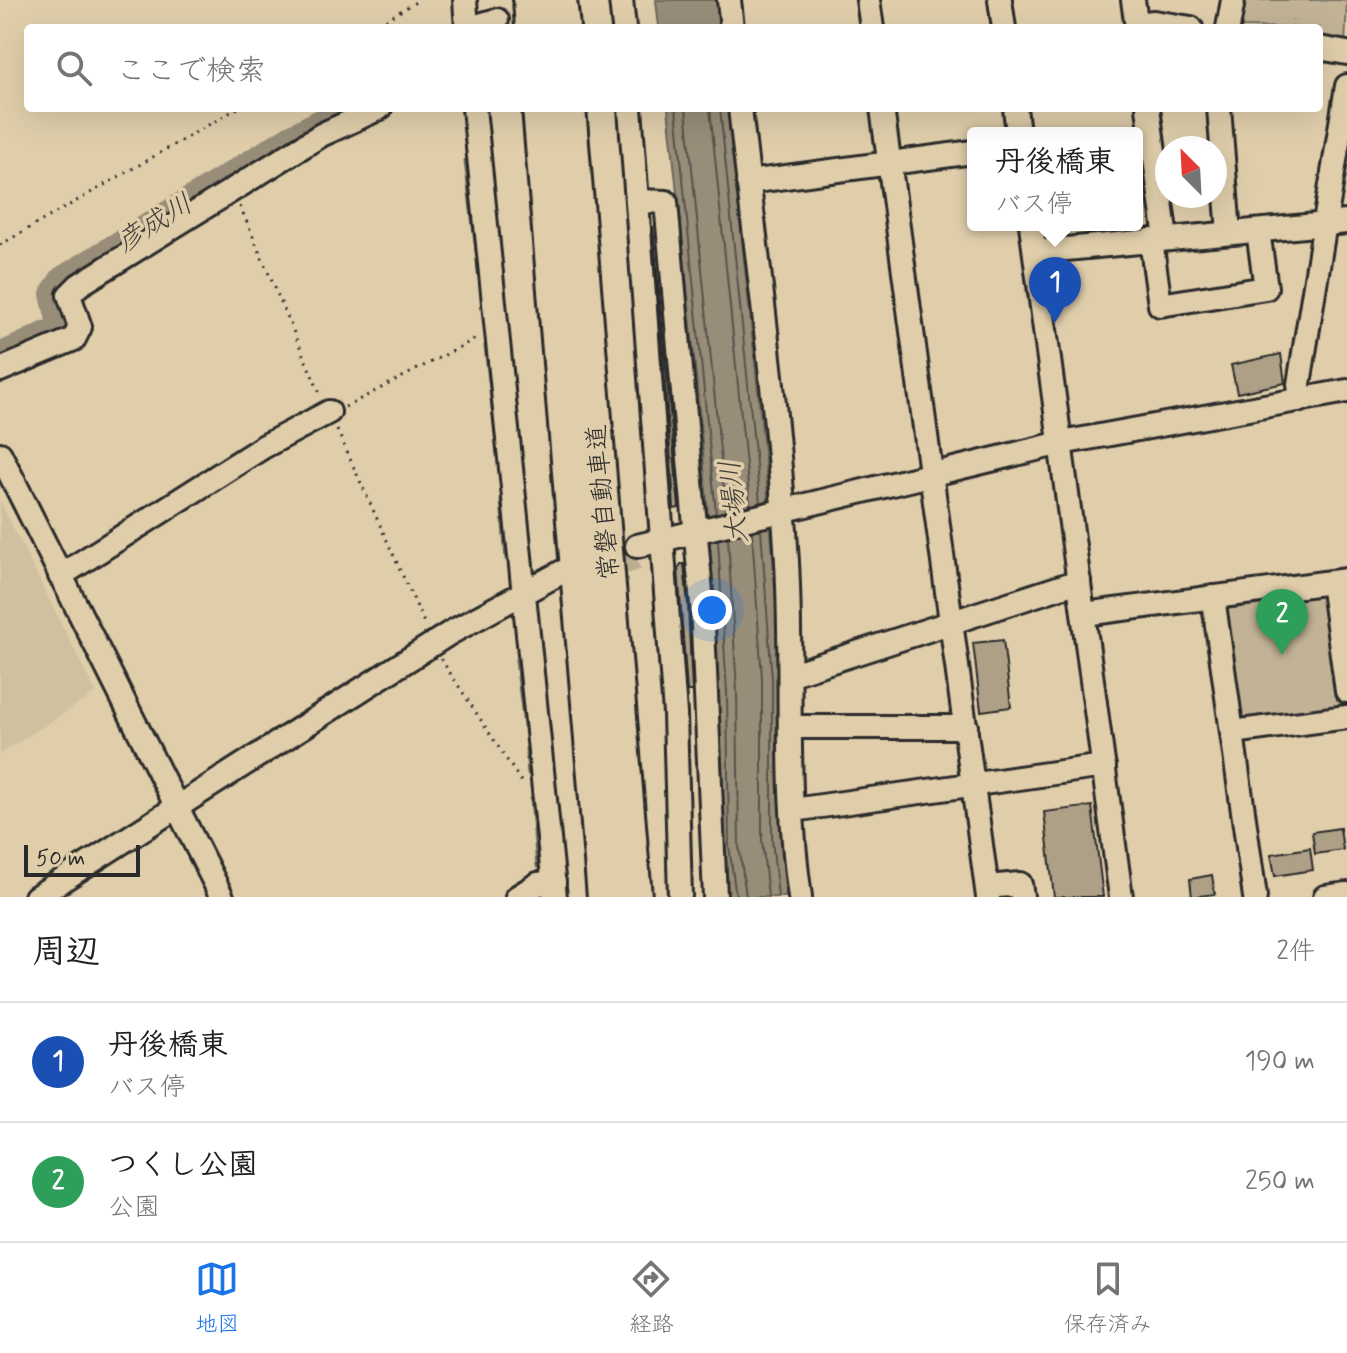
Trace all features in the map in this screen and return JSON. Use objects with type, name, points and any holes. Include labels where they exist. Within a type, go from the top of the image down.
[{"type":"highway","points":[[530,0],[532,24]]},
{"type":"highway","points":[[560,0],[563,24]]},
{"type":"highway","name":"常磐自動車道","points":[[539,112],[604,897]]},
{"type":"highway","name":"常磐自動車道","points":[[569,112],[635,897]]},
{"type":"street","points":[[465,0],[468,24]]},
{"type":"street","points":[[621,0],[624,24]]},
{"type":"street","points":[[729,0],[732,24]]},
{"type":"street","points":[[868,0],[871,24]]},
{"type":"street","points":[[1000,0],[1003,24]]},
{"type":"street","points":[[1133,0],[1137,24]]},
{"type":"street","points":[[1229,24],[1233,0]]},
{"type":"street","points":[[482,24],[497,20]]},
{"type":"street","points":[[1146,24],[1166,24]]},
{"type":"street","points":[[1323,49],[1347,53]]},
{"type":"street","points":[[1301,400],[1299,384],[1336,222],[1347,86]]},
{"type":"street","points":[[0,370],[74,339],[80,327],[71,291],[321,135],[371,112]]},
{"type":"street","points":[[474,112],[555,889],[538,884],[517,897]]},
{"type":"street","points":[[630,112],[675,714],[680,897]]},
{"type":"street","points":[[740,112],[780,512],[792,674],[793,810],[800,897]]},
{"type":"street","points":[[883,112],[988,892],[1020,884],[1022,897]]},
{"type":"street","points":[[1148,112],[1160,305],[1266,288],[1258,231]]},
{"type":"street","points":[[1219,112],[1229,233]]},
{"type":"street","points":[[748,182],[967,153]]},
{"type":"street","points":[[638,201],[666,202],[700,532],[715,897]]},
{"type":"street","points":[[1035,252],[1336,222]]},
{"type":"street","points":[[1032,231],[1121,897]]},
{"type":"street","points":[[637,552],[661,542],[1061,443],[1347,391]]},
{"type":"street","points":[[60,576],[263,447],[330,412]]},
{"type":"street","points":[[0,454],[222,897]]},
{"type":"street","points":[[36,897],[433,644],[524,591],[562,579]]},
{"type":"street","points":[[792,674],[1079,581]]},
{"type":"street","points":[[1084,614],[1339,581],[1347,691]]},
{"type":"street","points":[[1213,597],[1255,897]]},
{"type":"street","points":[[1233,732],[1347,717]]},
{"type":"street","points":[[792,727],[966,727]]},
{"type":"street","points":[[793,810],[1104,766]]},
{"type":"street","points":[[677,792],[710,774]]},
{"type":"street","points":[[1325,897],[1347,894]]},
{"type":"path","points":[[379,24],[419,0]]},
{"type":"path","points":[[1292,24],[1293,20]]},
{"type":"path","points":[[0,245],[231,112]]},
{"type":"path","points":[[232,189],[433,644],[522,786],[544,789]]},
{"type":"path","points":[[330,412],[376,394],[484,334],[498,332]]},
{"type":"shaded area","points":[[1239,0],[1347,0],[1345,46],[1323,42],[1323,24],[1235,24]]},
{"type":"shaded area","points":[[0,501],[96,693],[0,754]]},
{"type":"shaded area","points":[[1327,589],[1343,709],[1238,723],[1221,602]]},
{"type":"water","points":[[656,0],[717,0],[720,24],[659,24]]},
{"type":"water","name":"大場川","points":[[668,112],[728,112],[771,535],[780,678],[781,815],[786,897],[728,897],[721,820],[709,527]]},
{"type":"building","points":[[653,226],[679,508],[674,509],[672,474]]},
{"type":"building","points":[[1281,354],[1285,383],[1237,393],[1231,365]]},
{"type":"building","points":[[684,564],[688,605],[692,691],[687,691],[678,569]]},
{"type":"building","points":[[1003,640],[1011,707],[981,711],[973,643]]},
{"type":"building","points":[[1092,806],[1103,897],[1054,897],[1044,812]]},
{"type":"building","points":[[1340,828],[1343,850],[1315,854],[1312,832]]},
{"type":"building","points":[[1310,848],[1313,870],[1275,876],[1271,854]]},
{"type":"building","points":[[1212,875],[1215,894],[1192,897],[1190,879]]},
{"type":"waterway","name":"彦成川","points":[[0,357],[62,328],[54,294],[63,280],[292,138],[342,112]]},
{"type":"waterway","points":[[466,161],[479,266]]},
{"type":"waterway","points":[[486,346],[496,432]]},
{"type":"waterway","points":[[502,500],[507,559]]},
{"type":"waterway","points":[[517,660],[525,726]]},
{"type":"waterway","points":[[527,749],[529,773]]},
{"type":"waterway","points":[[532,799],[538,866]]},
{"type":"tunnel","points":[[562,585],[637,559]]},
{"type":"place","name":"丹後橋東","points":[[1055,323]]},
{"type":"place","name":"つくし公園","points":[[1282,655]]}]
